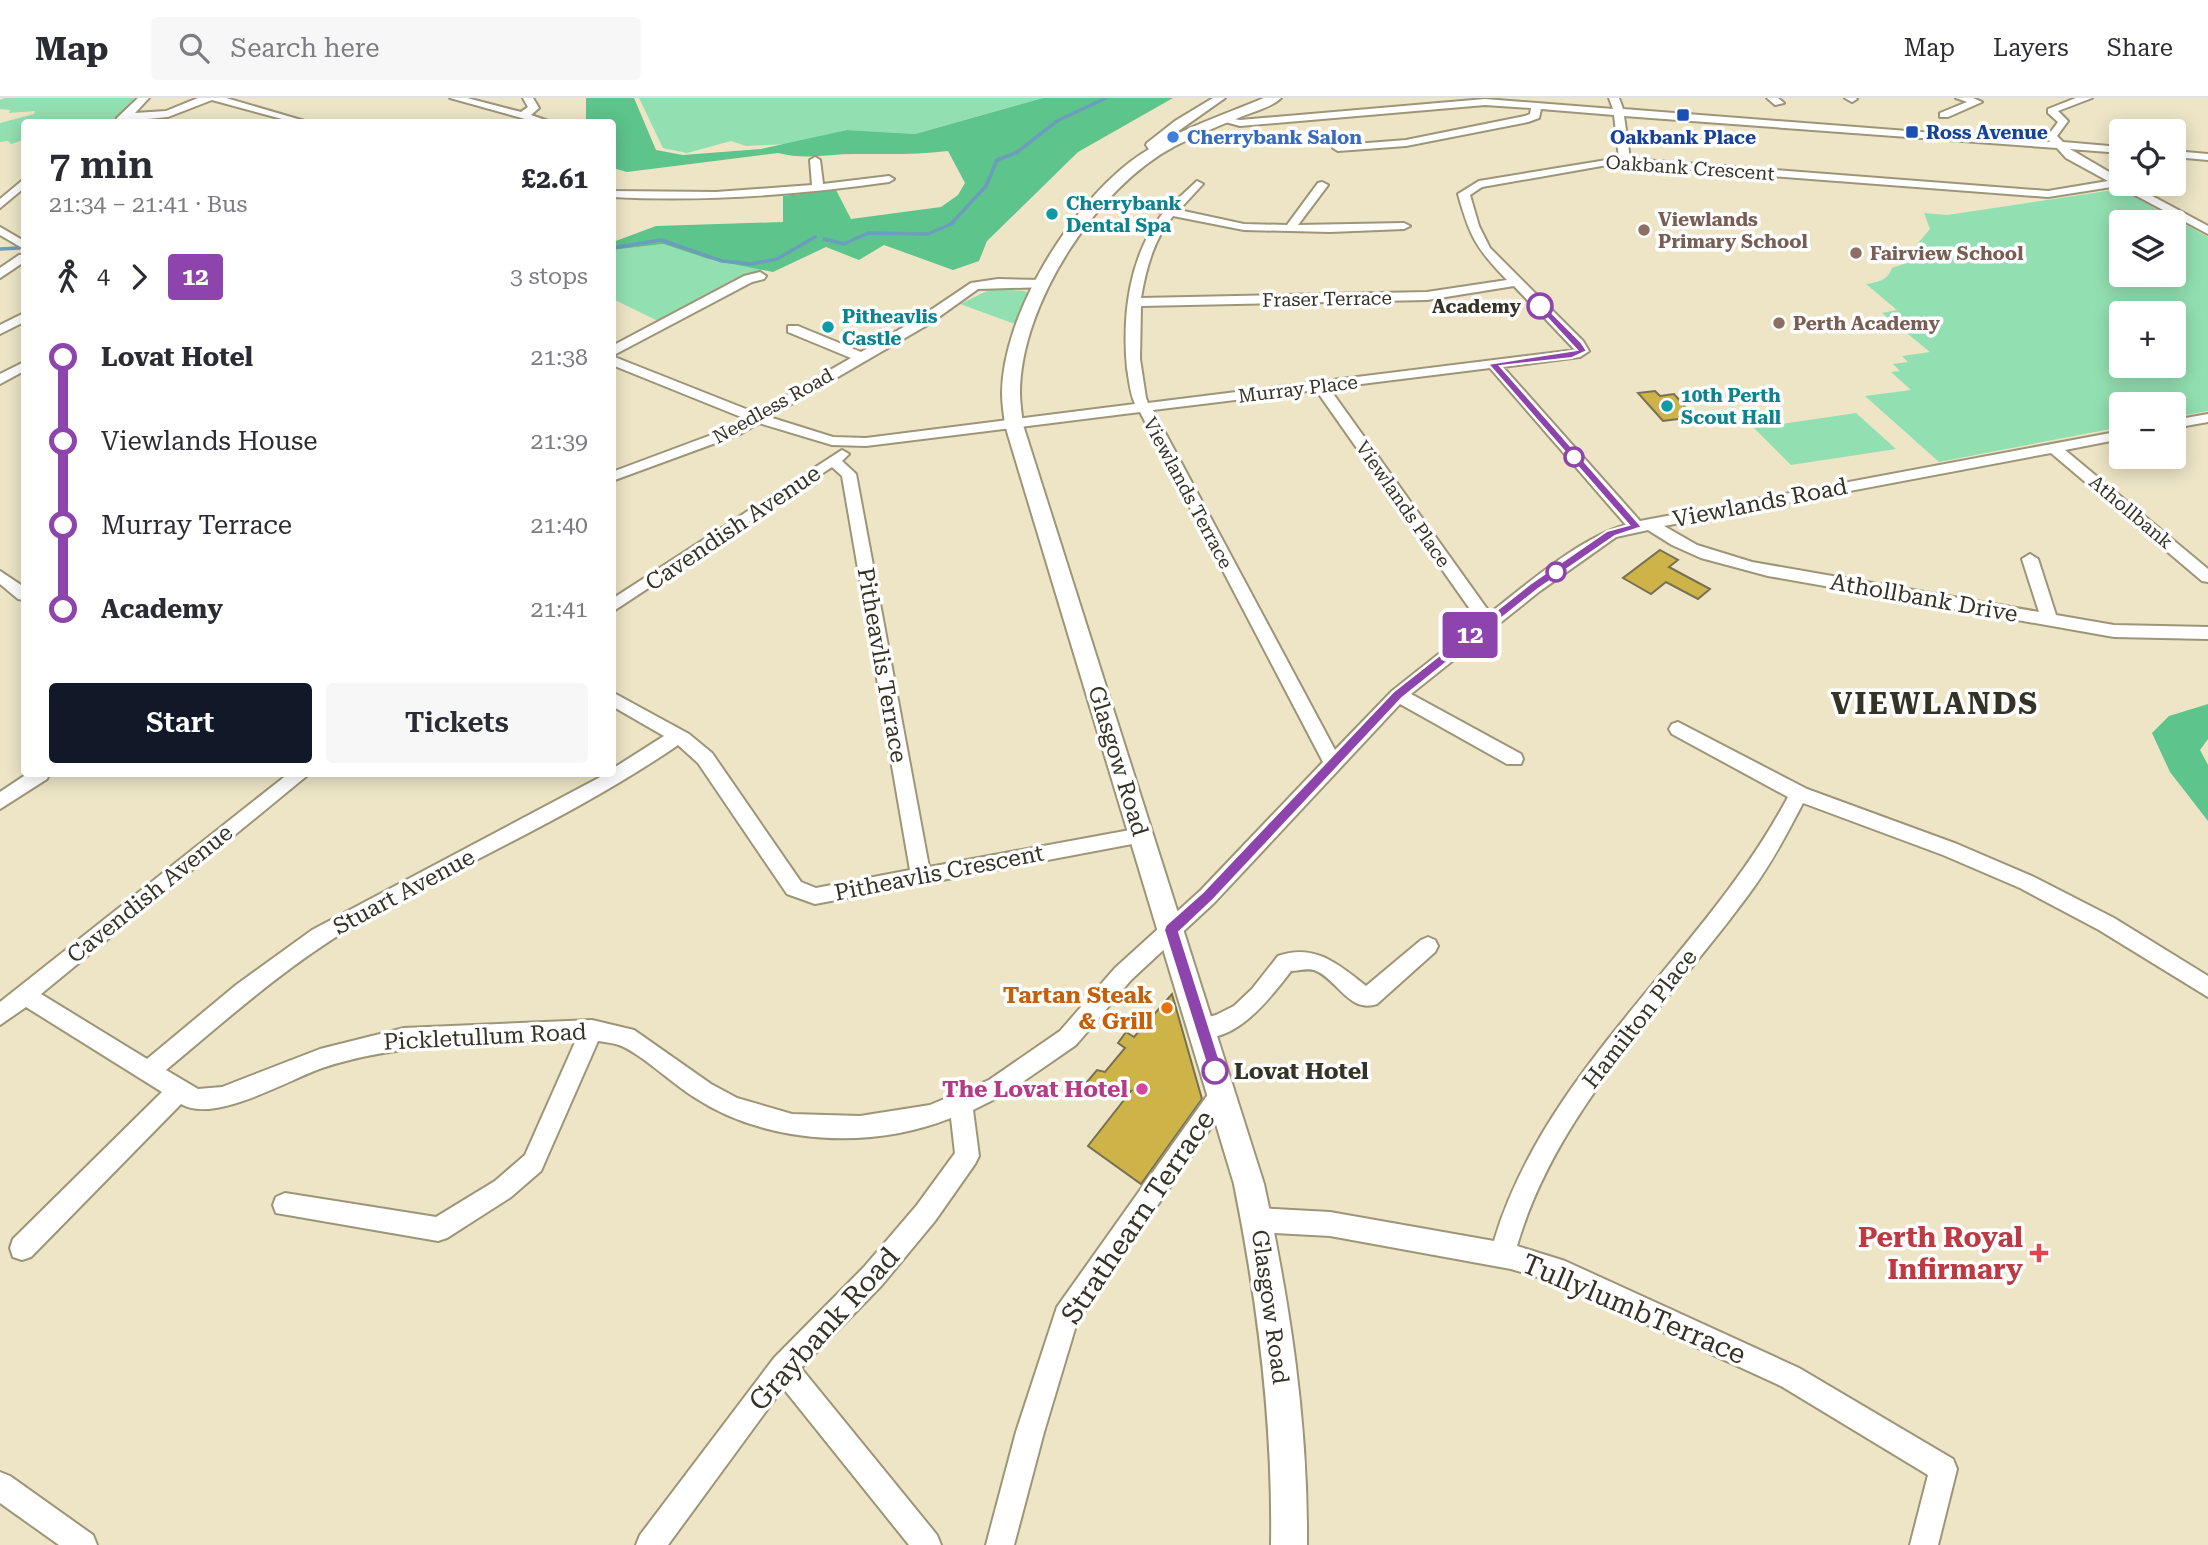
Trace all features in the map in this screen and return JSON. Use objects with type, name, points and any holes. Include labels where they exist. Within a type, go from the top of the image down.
[{"type":"main road","name":"Glasgow Road","points":[[1275,98],[1156,152],[1130,169],[1101,197],[1061,250],[1042,284],[1010,374],[1009,404],[1222,1093],[1257,1220],[1273,1309],[1287,1435],[1289,1545]]},
{"type":"street","points":[[123,119],[144,98]]},
{"type":"street","points":[[123,119],[173,113],[191,103],[212,98],[292,119]]},
{"type":"street","points":[[455,98],[534,119]]},
{"type":"street","points":[[522,116],[534,108],[528,98]]},
{"type":"street","points":[[1156,152],[1151,145],[1161,135],[1220,98]]},
{"type":"street","points":[[1614,98],[1619,108],[1617,112],[1625,162]]},
{"type":"street","points":[[1944,115],[1977,102],[1961,98]]},
{"type":"street","points":[[2087,98],[2052,111],[2063,121],[2052,137],[2070,156],[2109,177]]},
{"type":"street","points":[[1223,120],[1240,123],[1475,102],[2109,149]]},
{"type":"street","points":[[1336,144],[1338,148],[1406,143],[1528,119],[1535,116],[1536,106]]},
{"type":"street","points":[[2186,155],[2208,157]]},
{"type":"street","points":[[815,160],[818,189]]},
{"type":"street","name":"Oakbank Crescent","points":[[1582,351],[1479,240],[1464,194],[1479,184],[1594,163],[1625,162],[2048,194],[2109,185]]},
{"type":"street","points":[[616,194],[718,197],[818,189],[889,179]]},
{"type":"street","points":[[1309,183],[1336,188]]},
{"type":"street","points":[[0,205],[5,192],[21,184]]},
{"type":"street","name":"Viewlands Terrace","points":[[1197,184],[1171,211],[1152,239],[1140,272],[1131,347],[1137,392],[1143,408],[1332,761]]},
{"type":"street","points":[[1291,229],[1294,220],[1322,185]]},
{"type":"street","points":[[2145,196],[2208,231]]},
{"type":"street","points":[[1101,197],[1244,227],[1291,229],[1404,226]]},
{"type":"street","points":[[0,230],[21,249]]},
{"type":"street","points":[[0,274],[21,255]]},
{"type":"street","points":[[616,350],[748,279],[761,276]]},
{"type":"street","name":"Fraser Terrace","points":[[1136,302],[1427,296],[1516,282]]},
{"type":"street","name":"Needless Road","points":[[616,476],[724,436],[943,309],[975,286],[998,283],[1042,284]]},
{"type":"street","points":[[0,330],[21,319]]},
{"type":"street","points":[[793,329],[861,357]]},
{"type":"street","name":"Murray Place","points":[[1014,425],[1572,355],[1582,351]]},
{"type":"street","points":[[616,362],[757,418],[832,441],[848,443],[1014,425]]},
{"type":"street","name":"Athollbank Drive","points":[[1493,364],[1643,525],[1679,543],[1732,563],[2129,632],[2208,633]]},
{"type":"street","points":[[0,380],[21,368]]},
{"type":"street","name":"Viewlands Place","points":[[1321,386],[1478,611],[1488,621]]},
{"type":"street","points":[[2186,422],[2208,418]]},
{"type":"street","name":"Viewlands Road","points":[[1171,930],[1208,896],[1332,761],[1398,695],[1488,621],[1611,534],[1643,525],[2109,437]]},
{"type":"street","name":"Cavendish Avenue","points":[[616,604],[833,461],[845,452],[848,443]]},
{"type":"street","name":"Athollbank","points":[[2054,447],[2208,577]]},
{"type":"street","name":"Pitheavlis Terrace","points":[[833,461],[849,474],[921,877]]},
{"type":"street","points":[[2030,559],[2049,619]]},
{"type":"street","points":[[0,576],[21,593]]},
{"type":"street","points":[[1398,695],[1514,760]]},
{"type":"street","name":"Pitheavlis Crescent","points":[[616,700],[677,736],[705,758],[794,888],[816,896],[1141,836]]},
{"type":"street","points":[[1675,728],[1799,793],[1910,834],[2029,883],[2120,933],[2208,988]]},
{"type":"street","name":"Stuart Avenue","points":[[616,774],[677,736]]},
{"type":"street","points":[[0,802],[36,777]]},
{"type":"street","name":"Cavendish Avenue","points":[[0,1015],[296,777]]},
{"type":"street","name":"Stuart Avenue","points":[[148,1072],[222,1009],[305,946],[346,921],[552,814],[611,777]]},
{"type":"street","name":"Hamilton Place","points":[[1502,1255],[1509,1224],[1553,1133],[1743,887],[1775,838],[1799,793]]},
{"type":"street","name":"Pickletullum Road","points":[[24,995],[195,1100],[208,1101],[320,1059],[404,1038],[592,1030],[626,1037],[703,1091],[732,1107],[793,1125],[860,1127],[930,1116],[1007,1081],[1068,1038],[1123,974],[1171,930]]},
{"type":"street","points":[[1202,1028],[1234,1019],[1252,1003],[1285,962],[1314,961],[1322,964],[1368,997],[1428,946]]},
{"type":"street","points":[[285,1205],[438,1229],[503,1189],[533,1163],[592,1030]]},
{"type":"street","points":[[22,1248],[178,1092]]},
{"type":"street","name":"Strathearn Terrace","points":[[1000,1545],[1030,1432],[1066,1317],[1222,1093]]},
{"type":"street","name":"Graybank Road","points":[[650,1545],[783,1367],[873,1276],[926,1213],[967,1156],[961,1104]]},
{"type":"street","name":"TullylumbTerrace","points":[[1257,1220],[1330,1224],[1502,1255],[1556,1270],[1790,1377],[1943,1469],[1924,1545]]},
{"type":"street","points":[[783,1367],[927,1545]]},
{"type":"street","points":[[0,1486],[83,1545]]},
{"type":"green space","points":[[138,98],[115,119],[21,119],[21,141],[11,144],[8,141],[0,142],[0,123],[34,114],[35,111],[9,113],[10,110],[0,109],[0,100]]},
{"type":"green space","points":[[586,98],[634,98],[656,150],[683,155],[761,149],[847,130],[915,134],[1043,98],[1173,98],[1078,152],[987,241],[979,261],[953,270],[884,245],[859,260],[826,247],[773,272],[708,259],[663,244],[616,250],[616,241],[656,226],[783,222],[783,196],[836,190],[851,219],[941,207],[958,195],[965,183],[948,151],[807,156],[778,153],[627,172],[616,169],[616,119],[586,119]]},
{"type":"green space","points":[[639,98],[1043,98],[915,134],[847,130],[789,144],[746,146],[731,141],[687,153],[663,148]]},
{"type":"green space","points":[[2109,191],[2109,196],[2133,196],[2158,210],[2109,210],[2109,287],[2186,287],[2186,225],[2208,237],[2208,411],[2186,415],[2186,392],[2109,392],[2109,429],[1939,462],[1865,396],[1911,390],[1891,372],[1900,371],[1893,364],[1908,362],[1902,356],[1930,352],[1882,313],[1897,310],[1866,284],[1882,280],[1892,268],[1909,262],[1908,255],[1930,229],[1924,213],[1947,215]]},
{"type":"green space","points":[[663,244],[708,259],[762,269],[660,322],[616,300],[616,250]]},
{"type":"green space","points":[[991,289],[1027,293],[1015,324],[960,304]]},
{"type":"green space","points":[[1856,413],[1896,449],[1791,465],[1754,428]]},
{"type":"green space","points":[[2208,704],[2208,739],[2200,750],[2208,765],[2208,821],[2170,772],[2152,733],[2169,716]]},
{"type":"building","name":"10th Perth Scout Hall","points":[[1655,391],[1660,396],[1674,394],[1694,417],[1663,421],[1638,393]]},
{"type":"building","points":[[1660,550],[1678,560],[1669,567],[1710,589],[1698,599],[1666,582],[1651,594],[1623,578]]},
{"type":"building","name":"The Lovat Hotel","points":[[1172,994],[1202,1099],[1141,1184],[1088,1146],[1131,1091],[1096,1097],[1081,1089],[1097,1070],[1105,1072],[1125,1048],[1118,1043],[1126,1032],[1134,1037]]},
{"type":"waterway","points":[[824,239],[844,244],[868,233],[928,234],[951,224],[986,186],[997,160],[1016,153],[1057,121],[1106,98]]},
{"type":"waterway","points":[[616,247],[661,240],[722,261],[751,264],[777,259],[815,237]]},
{"type":"waterway","points":[[0,249],[19,248]]},
{"type":"bus line","name":"12","points":[[1215,1071],[1171,930],[1208,896],[1332,761],[1398,695],[1534,587],[1611,534],[1636,527],[1493,364],[1580,354],[1582,351],[1578,344],[1540,306]]},
{"type":"place","name":"Oakbank Place","points":[[1683,115]]},
{"type":"place","name":"Ross Avenue","points":[[1912,132]]},
{"type":"place","name":"Cherrybank Salon","points":[[1173,137]]},
{"type":"place","name":"Cherrybank Dental Spa","points":[[1052,214]]},
{"type":"place","name":"Viewlands Primary School","points":[[1644,230]]},
{"type":"place","name":"Fairview School","points":[[1856,253]]},
{"type":"place","name":"Academy","points":[[1540,306]]},
{"type":"place","name":"Perth Academy","points":[[1779,323]]},
{"type":"place","name":"Pitheavlis Castle","points":[[828,327]]},
{"type":"place","name":"10th Perth Scout Hall","points":[[1667,406]]},
{"type":"place","name":"Tartan Steak & Grill","points":[[1167,1008]]},
{"type":"place","name":"Lovat Hotel","points":[[1215,1071]]},
{"type":"place","name":"The Lovat Hotel","points":[[1142,1089]]},
{"type":"place","name":"Perth Royal Infirmary","points":[[2039,1253]]},
{"type":"district","name":"VIEWLANDS","points":[[1935,703]]}]
